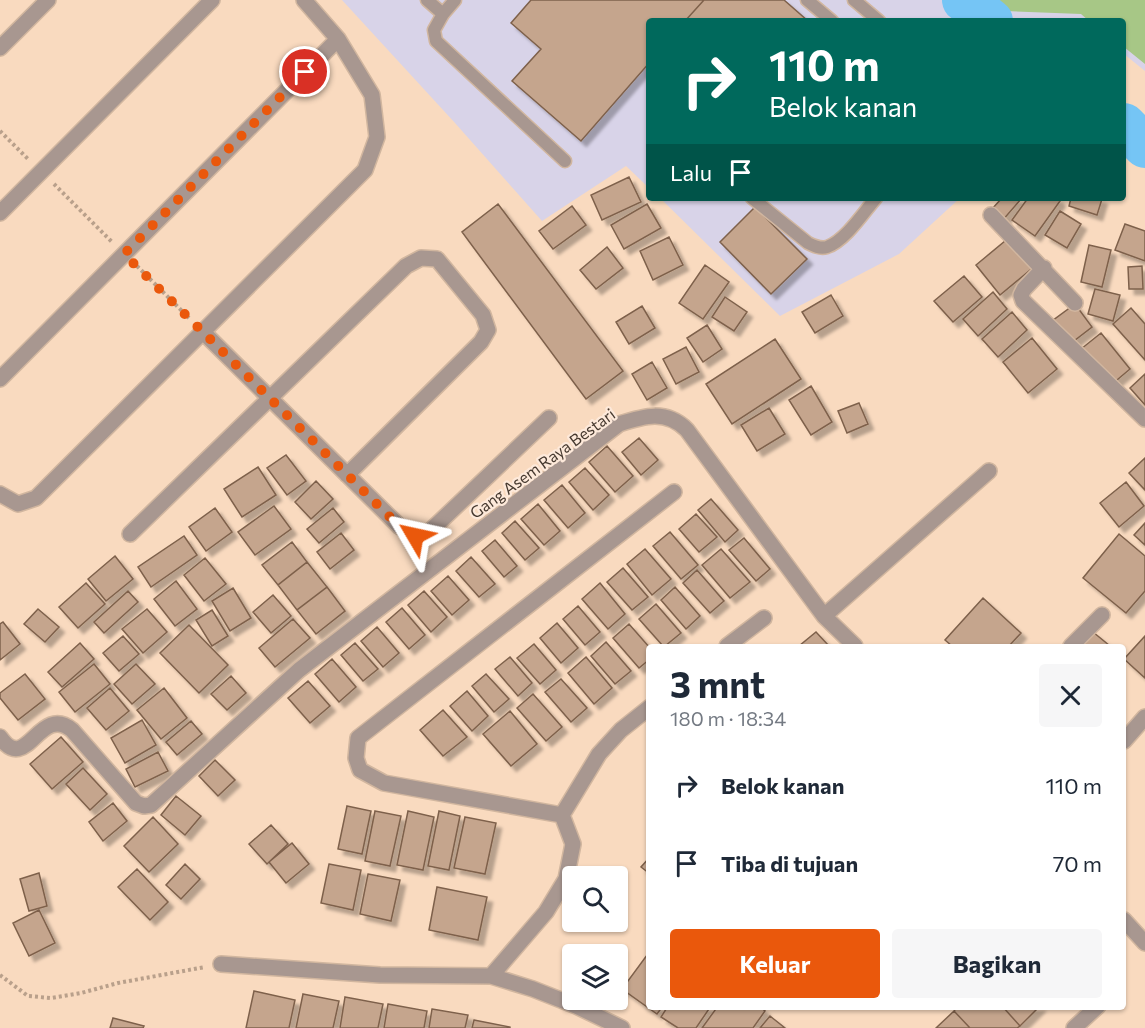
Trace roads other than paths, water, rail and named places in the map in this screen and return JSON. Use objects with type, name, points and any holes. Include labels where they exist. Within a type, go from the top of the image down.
[{"type":"street","points":[[0,48],[48,0]]},
{"type":"street","points":[[0,213],[212,0]]},
{"type":"street","points":[[0,494],[18,504],[36,498],[365,170],[378,137],[372,95],[338,39],[304,0]]},
{"type":"street","points":[[0,379],[338,39]]},
{"type":"street","points":[[991,214],[1075,303]]},
{"type":"street","points":[[130,534],[406,266],[421,258],[437,259],[483,315],[488,330],[481,342],[347,475]]},
{"type":"street","points":[[1044,268],[1024,290],[1021,295],[1023,301],[1145,419]]},
{"type":"street","points":[[203,332],[399,526],[415,536],[429,532],[549,418]]},
{"type":"street","name":"Gang Asem Raya Bestari","points":[[0,737],[10,748],[22,748],[48,726],[58,723],[66,725],[136,802],[144,806],[151,805],[308,663],[619,424],[655,415],[679,422],[687,430],[824,616],[853,644]]},
{"type":"street","points":[[824,616],[989,471]]},
{"type":"street","points":[[562,815],[384,783],[360,770],[356,758],[358,738],[674,492]]},
{"type":"street","points":[[1073,644],[1102,615]]},
{"type":"street","points":[[730,644],[764,618]]},
{"type":"street","points":[[562,815],[599,754],[621,730],[646,710]]},
{"type":"street","points":[[1126,739],[1145,717]]},
{"type":"street","points":[[491,976],[546,912],[566,879],[573,844],[562,815]]},
{"type":"street","points":[[1126,922],[1145,943]]},
{"type":"street","points":[[222,964],[380,975],[491,976],[576,1006],[622,1028]]},
{"type":"street","points":[[1074,1028],[1094,1010]]},
{"type":"lane","points":[[427,0],[443,14]]},
{"type":"lane","points":[[455,0],[443,14],[434,30],[436,41],[565,161]]},
{"type":"lane","points":[[807,0],[828,18]]},
{"type":"lane","points":[[854,0],[875,18]]},
{"type":"lane","points":[[756,201],[808,243],[826,247],[847,232],[873,201]]},
{"type":"waterway","points":[[964,0],[987,18]]},
{"type":"waterway","points":[[1126,127],[1145,146]]}]
